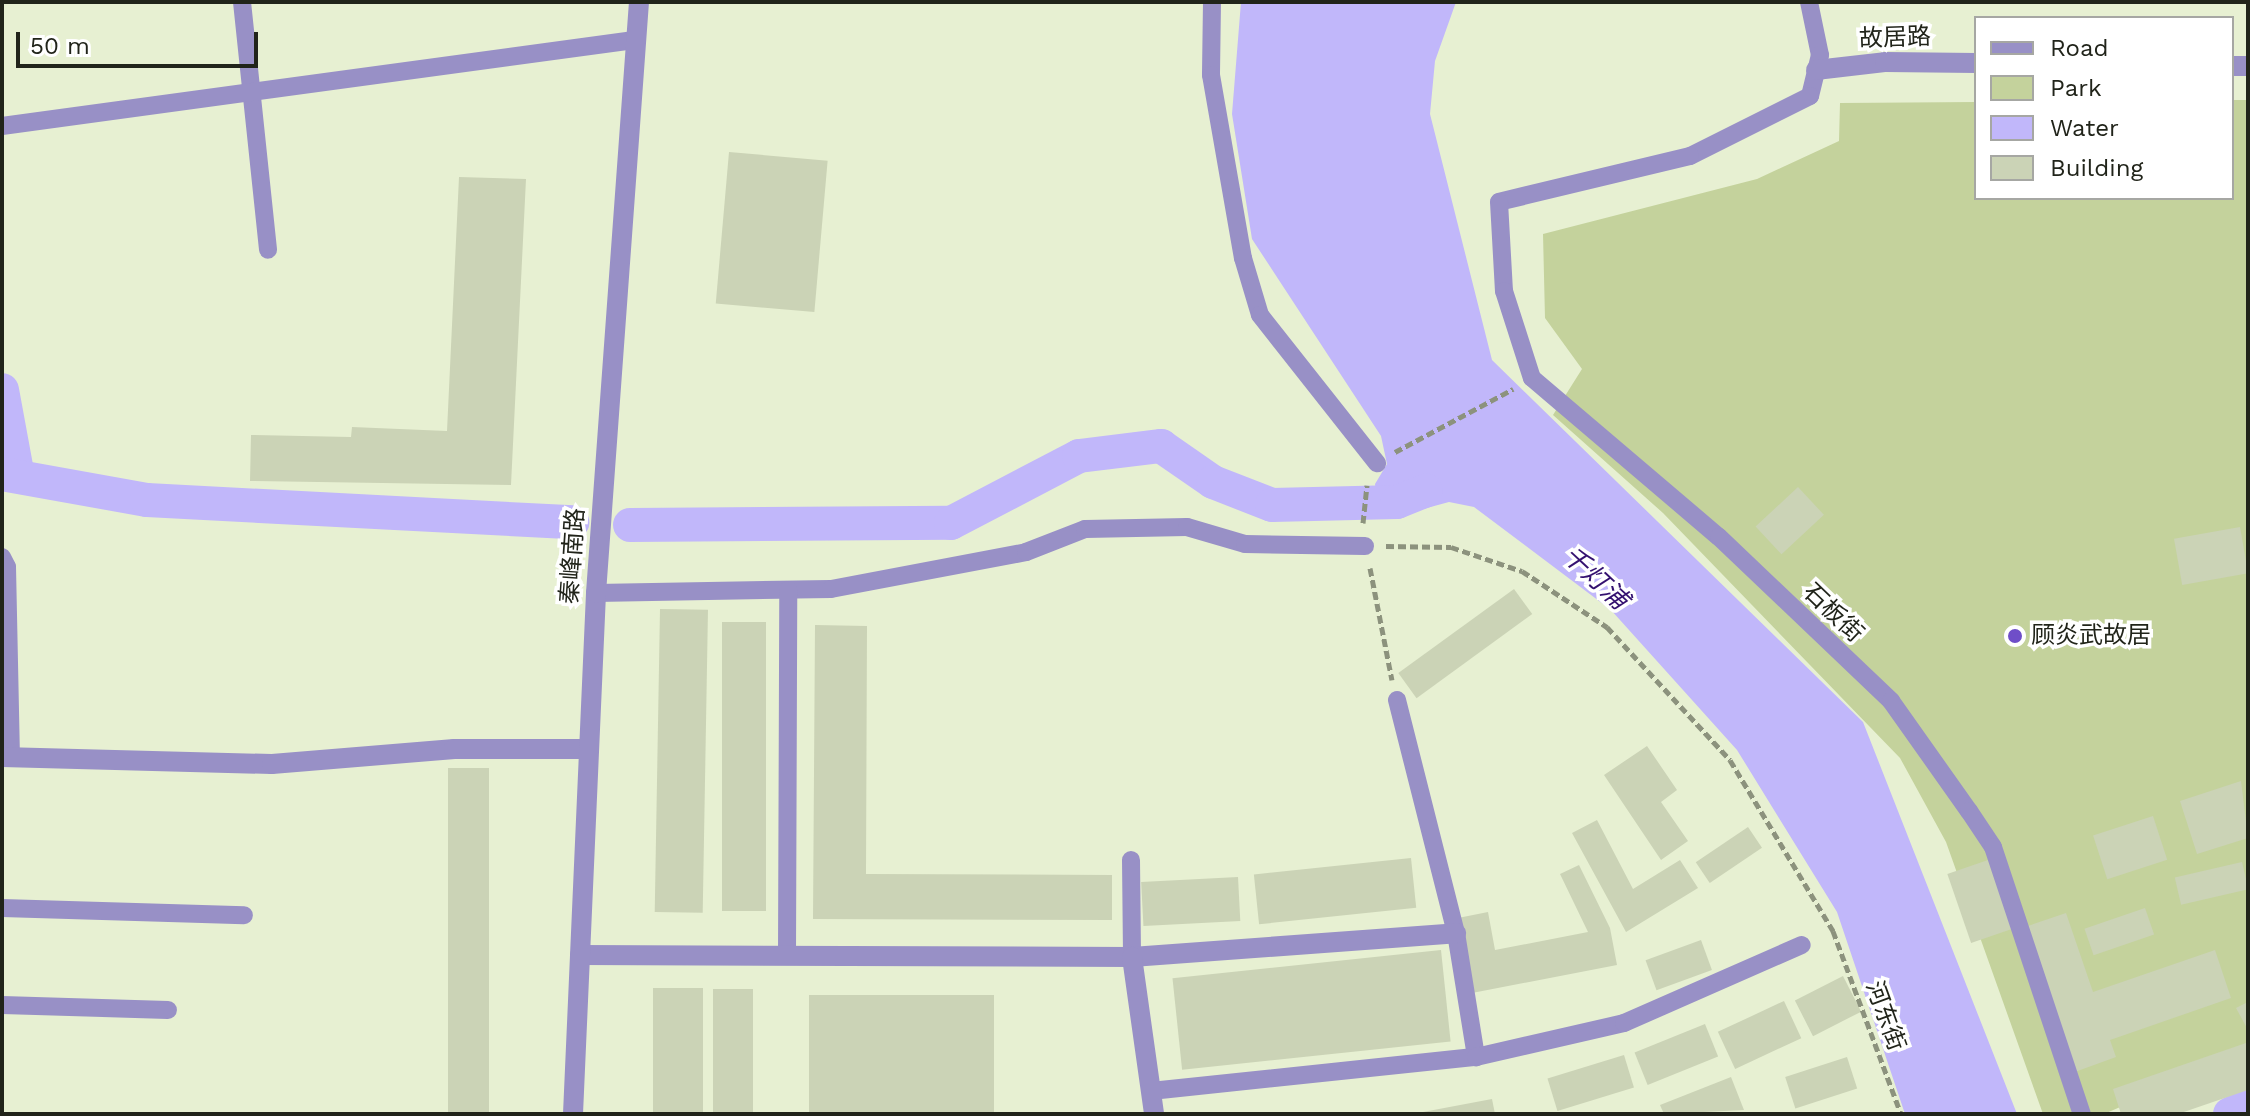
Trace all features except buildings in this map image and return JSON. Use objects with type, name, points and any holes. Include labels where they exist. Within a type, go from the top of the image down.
[{"type":"street","name":"秦峰南路","points":[[573,1114],[596,593],[639,2]]},
{"type":"street","name":"故居路","points":[[1816,70],[1885,62],[1974,63]]},
{"type":"street","points":[[6,757],[272,764],[454,749],[589,749]]},
{"type":"street","points":[[580,955],[1132,957],[1456,933]]},
{"type":"street","points":[[1132,957],[1154,1114]]},
{"type":"lane","points":[[242,2],[268,250]]},
{"type":"lane","points":[[1212,2],[1211,75],[1243,258],[1260,315],[1380,460]]},
{"type":"lane","points":[[1528,380],[1504,291],[1499,202],[1690,156],[1810,96],[1820,55],[1809,2]]},
{"type":"lane","points":[[2,126],[634,40]]},
{"type":"lane","name":"石板街","points":[[1528,380],[1719,537],[1891,701],[1993,847],[2082,1114]]},
{"type":"lane","points":[[596,593],[831,589],[1026,552],[1085,529],[1187,527],[1245,544],[1364,540]]},
{"type":"lane","points":[[2,557],[7,567],[6,757]]},
{"type":"lane","points":[[787,956],[788,590]]},
{"type":"lane","points":[[1397,700],[1456,933],[1476,1057]]},
{"type":"lane","points":[[1131,860],[1132,957]]},
{"type":"lane","points":[[2,908],[244,915]]},
{"type":"lane","points":[[1151,1091],[1476,1057],[1624,1023],[1802,945]]},
{"type":"lane","points":[[2,1005],[168,1010]]},
{"type":"path","points":[[1380,460],[1528,380]]},
{"type":"path","points":[[1364,490],[1364,540],[1397,700]]},
{"type":"path","name":"河东街","points":[[1364,540],[1451,547],[1522,571],[1607,627],[1730,760],[1833,931],[1901,1114]]},
{"type":"green space","name":"顾炎武故居","points":[[2234,100],[2248,100],[2248,1052],[2104,1114],[2043,1114],[1946,842],[1900,758],[1663,513],[1553,415],[1582,369],[1545,318],[1543,234],[1757,179],[1839,141],[1840,103],[1974,102],[1974,200],[2234,200]]},
{"type":"water","name":"千灯浦","points":[[1241,2],[1456,2],[1435,61],[1430,114],[1492,360],[1863,722],[2017,1114],[1905,1114],[1837,912],[1737,750],[1611,610],[1474,507],[1449,502],[1401,515],[1377,500],[1375,484],[1387,464],[1381,436],[1252,239],[1232,114]]},
{"type":"waterway","points":[[2,390],[17,472]]},
{"type":"waterway","points":[[630,525],[951,523],[1079,456],[1161,446],[1213,482],[1272,505],[1397,502],[1426,490]]},
{"type":"waterway","points":[[2,474],[147,500],[572,522]]},
{"type":"waterway","points":[[2230,1114],[2248,1106]]},
{"type":"place","name":"顾炎武故居","points":[[2015,636]]}]
